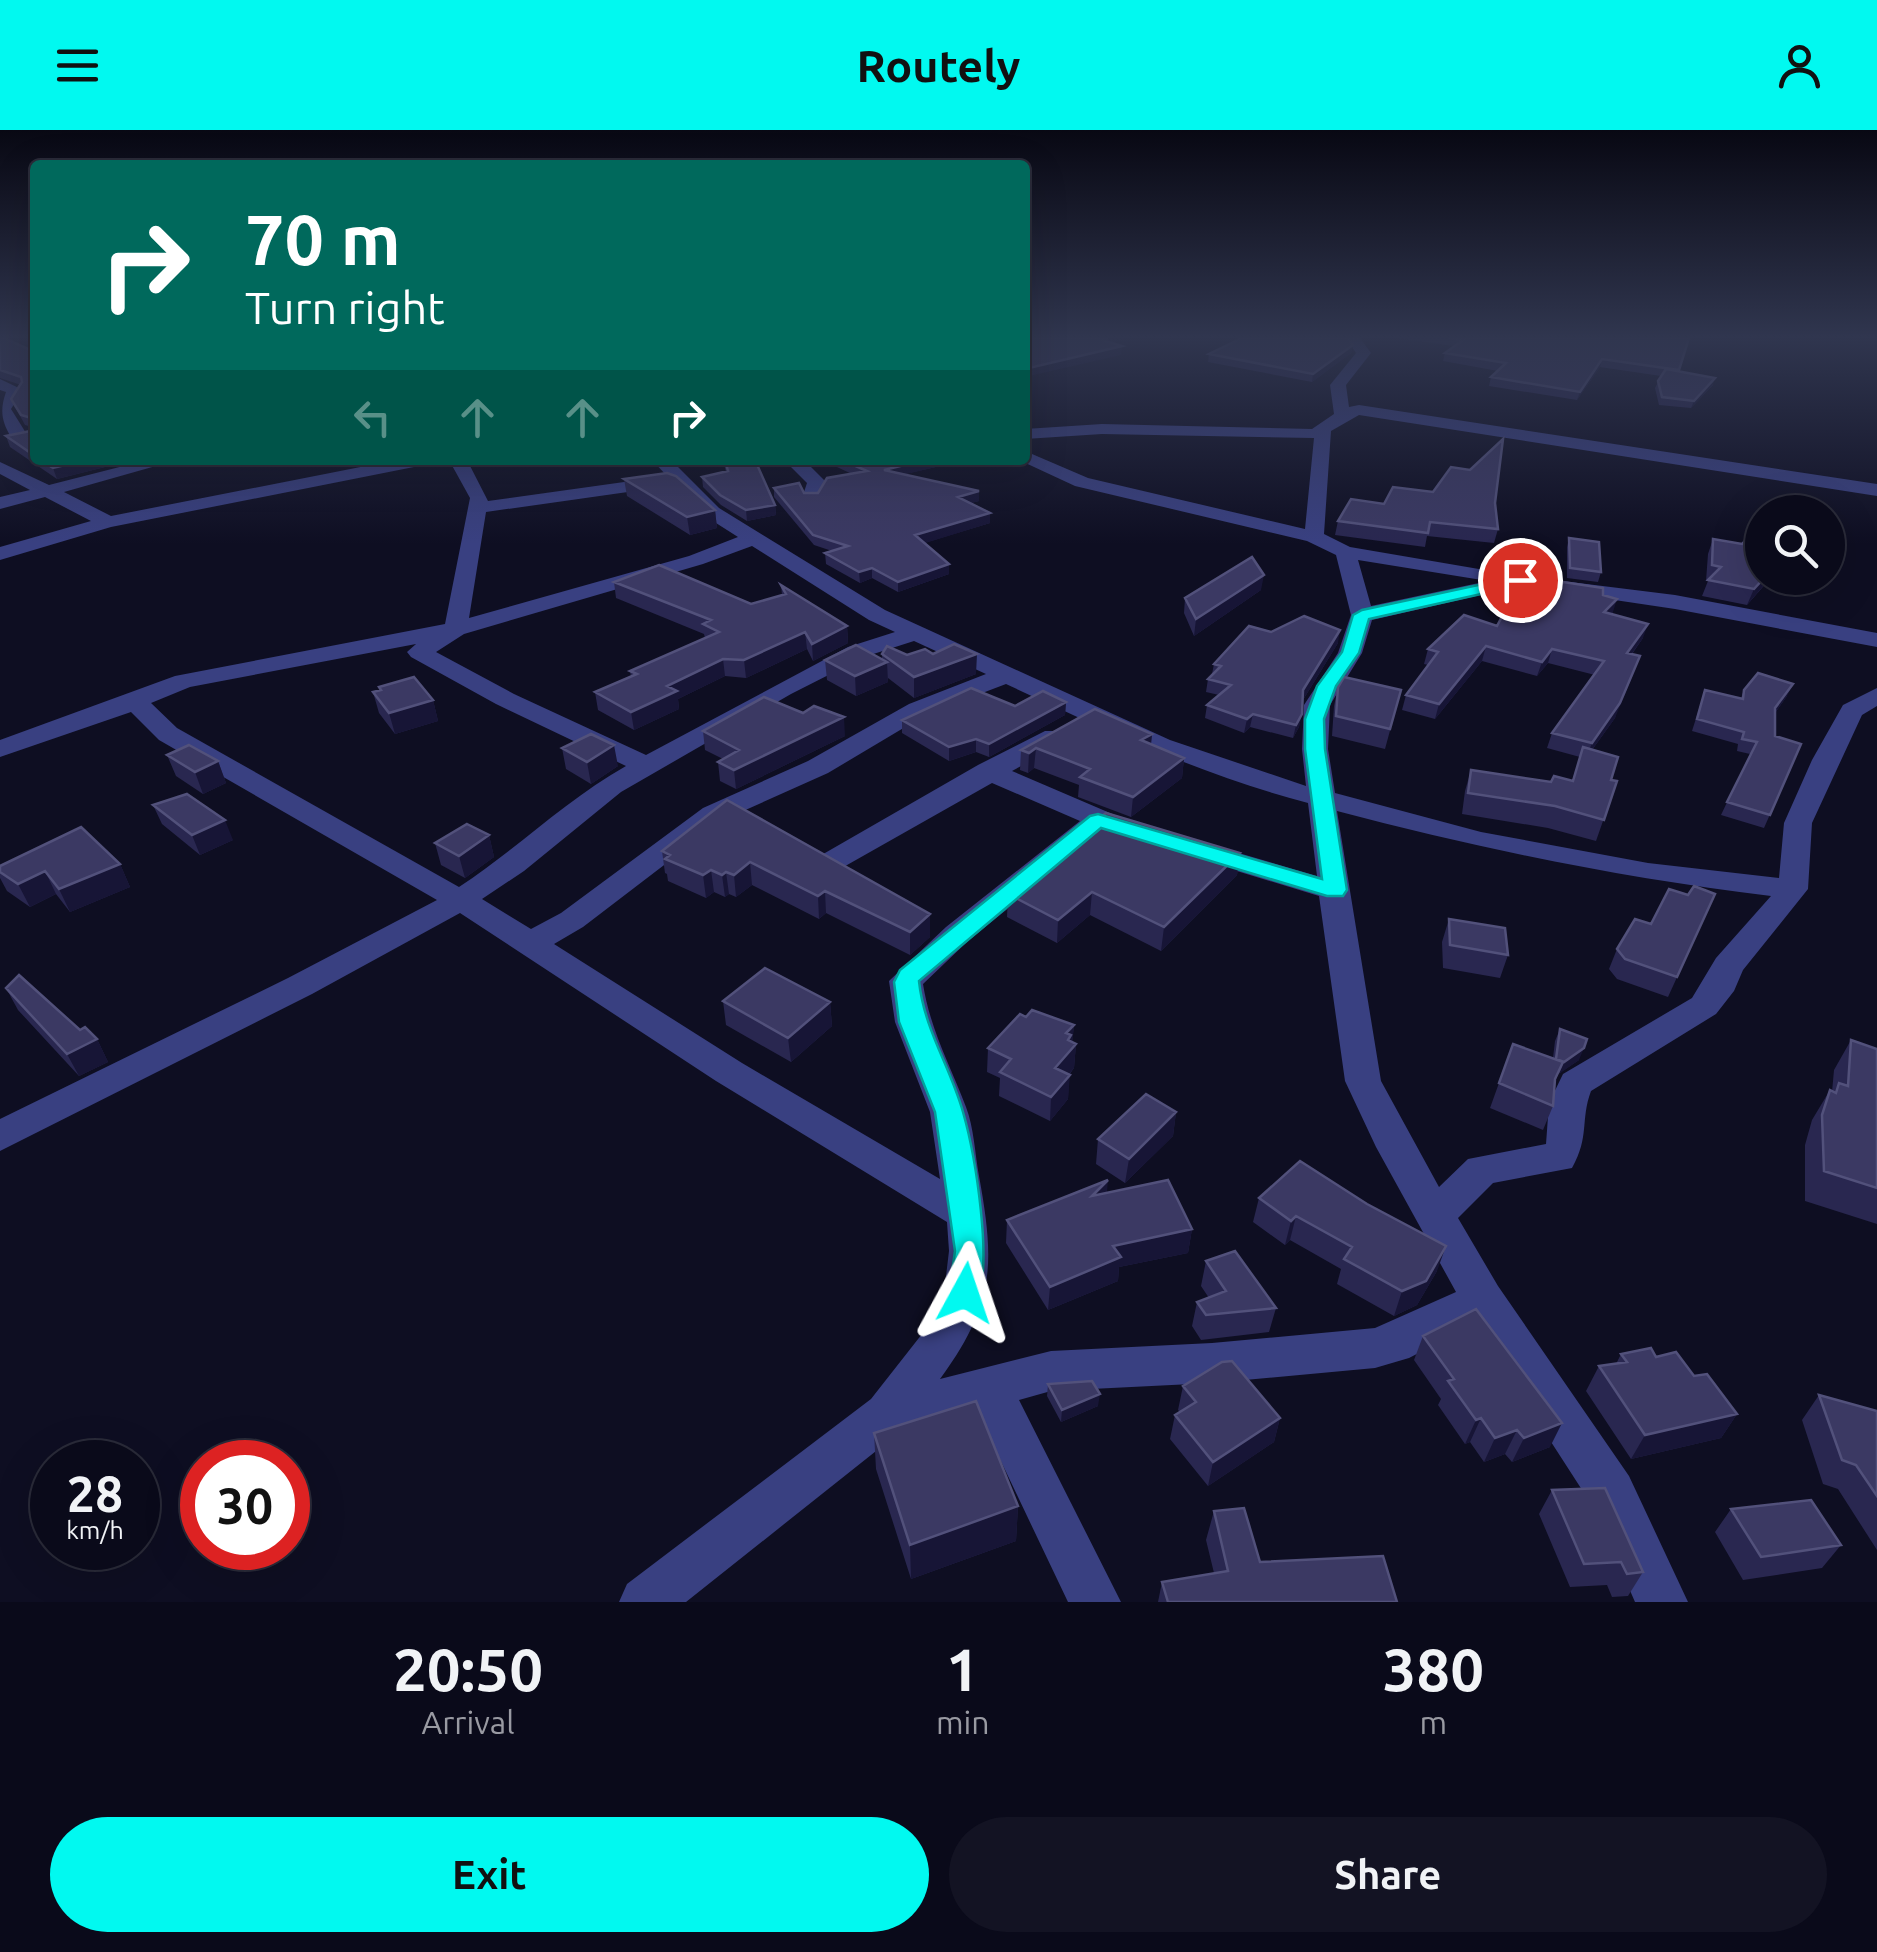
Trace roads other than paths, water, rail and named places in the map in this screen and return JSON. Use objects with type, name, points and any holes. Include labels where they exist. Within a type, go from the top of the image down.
[{"type":"street","points":[[4,407],[17,433]]},
{"type":"street","points":[[1341,407],[1342,415]]},
{"type":"street","points":[[1030,434],[1102,428],[1323,431],[1351,410],[1877,490]]},
{"type":"street","points":[[1314,537],[1323,431]]},
{"type":"street","points":[[1030,458],[1082,482],[1314,537],[1345,552],[1675,602],[1877,640]]},
{"type":"street","points":[[0,504],[149,465]]},
{"type":"street","points":[[0,554],[108,522],[385,465]]},
{"type":"street","points":[[461,465],[480,498],[456,628],[419,652],[518,706],[648,766]]},
{"type":"street","points":[[798,465],[816,482],[812,495]]},
{"type":"street","points":[[0,466],[108,522]]},
{"type":"street","points":[[478,508],[669,470],[712,512],[877,615],[1091,714],[1252,780],[1479,840],[1648,872],[1793,889]]},
{"type":"street","points":[[0,749],[138,702],[184,681],[456,628],[682,564],[753,538]]},
{"type":"street","points":[[1345,552],[1362,615],[1350,653],[1317,705],[1315,749],[1363,1081],[1395,1147],[1483,1299],[1612,1493],[1662,1602]]},
{"type":"street","points":[[1362,615],[1520,580]]},
{"type":"street","points":[[0,1136],[300,986],[457,902],[513,865],[604,791],[833,663],[916,633]]},
{"type":"street","points":[[532,943],[572,920],[713,814],[818,767],[918,709],[1007,675]]},
{"type":"street","points":[[1436,1214],[1482,1170],[1558,1156],[1566,1146],[1568,1103],[1576,1083],[1704,1006],[1728,966],[1793,889],[1798,824],[1825,760],[1852,710],[1877,694]]},
{"type":"street","points":[[138,702],[140,710],[168,734],[532,943],[729,1072],[966,1214]]},
{"type":"street","points":[[829,863],[1091,714]]},
{"type":"street","points":[[988,771],[1098,820],[1134,831]]},
{"type":"street","points":[[730,806],[763,825]]},
{"type":"street","points":[[645,1602],[888,1414],[950,1331],[965,1293],[970,1251],[966,1214],[949,1112],[912,1022],[906,982],[941,926],[1098,820]]},
{"type":"street","points":[[1171,842],[1335,890]]},
{"type":"street","points":[[796,844],[863,882]]},
{"type":"street","points":[[888,1414],[987,1384],[1051,1371],[1212,1363],[1375,1348],[1393,1344],[1483,1299]]},
{"type":"street","points":[[987,1384],[1095,1602]]}]
